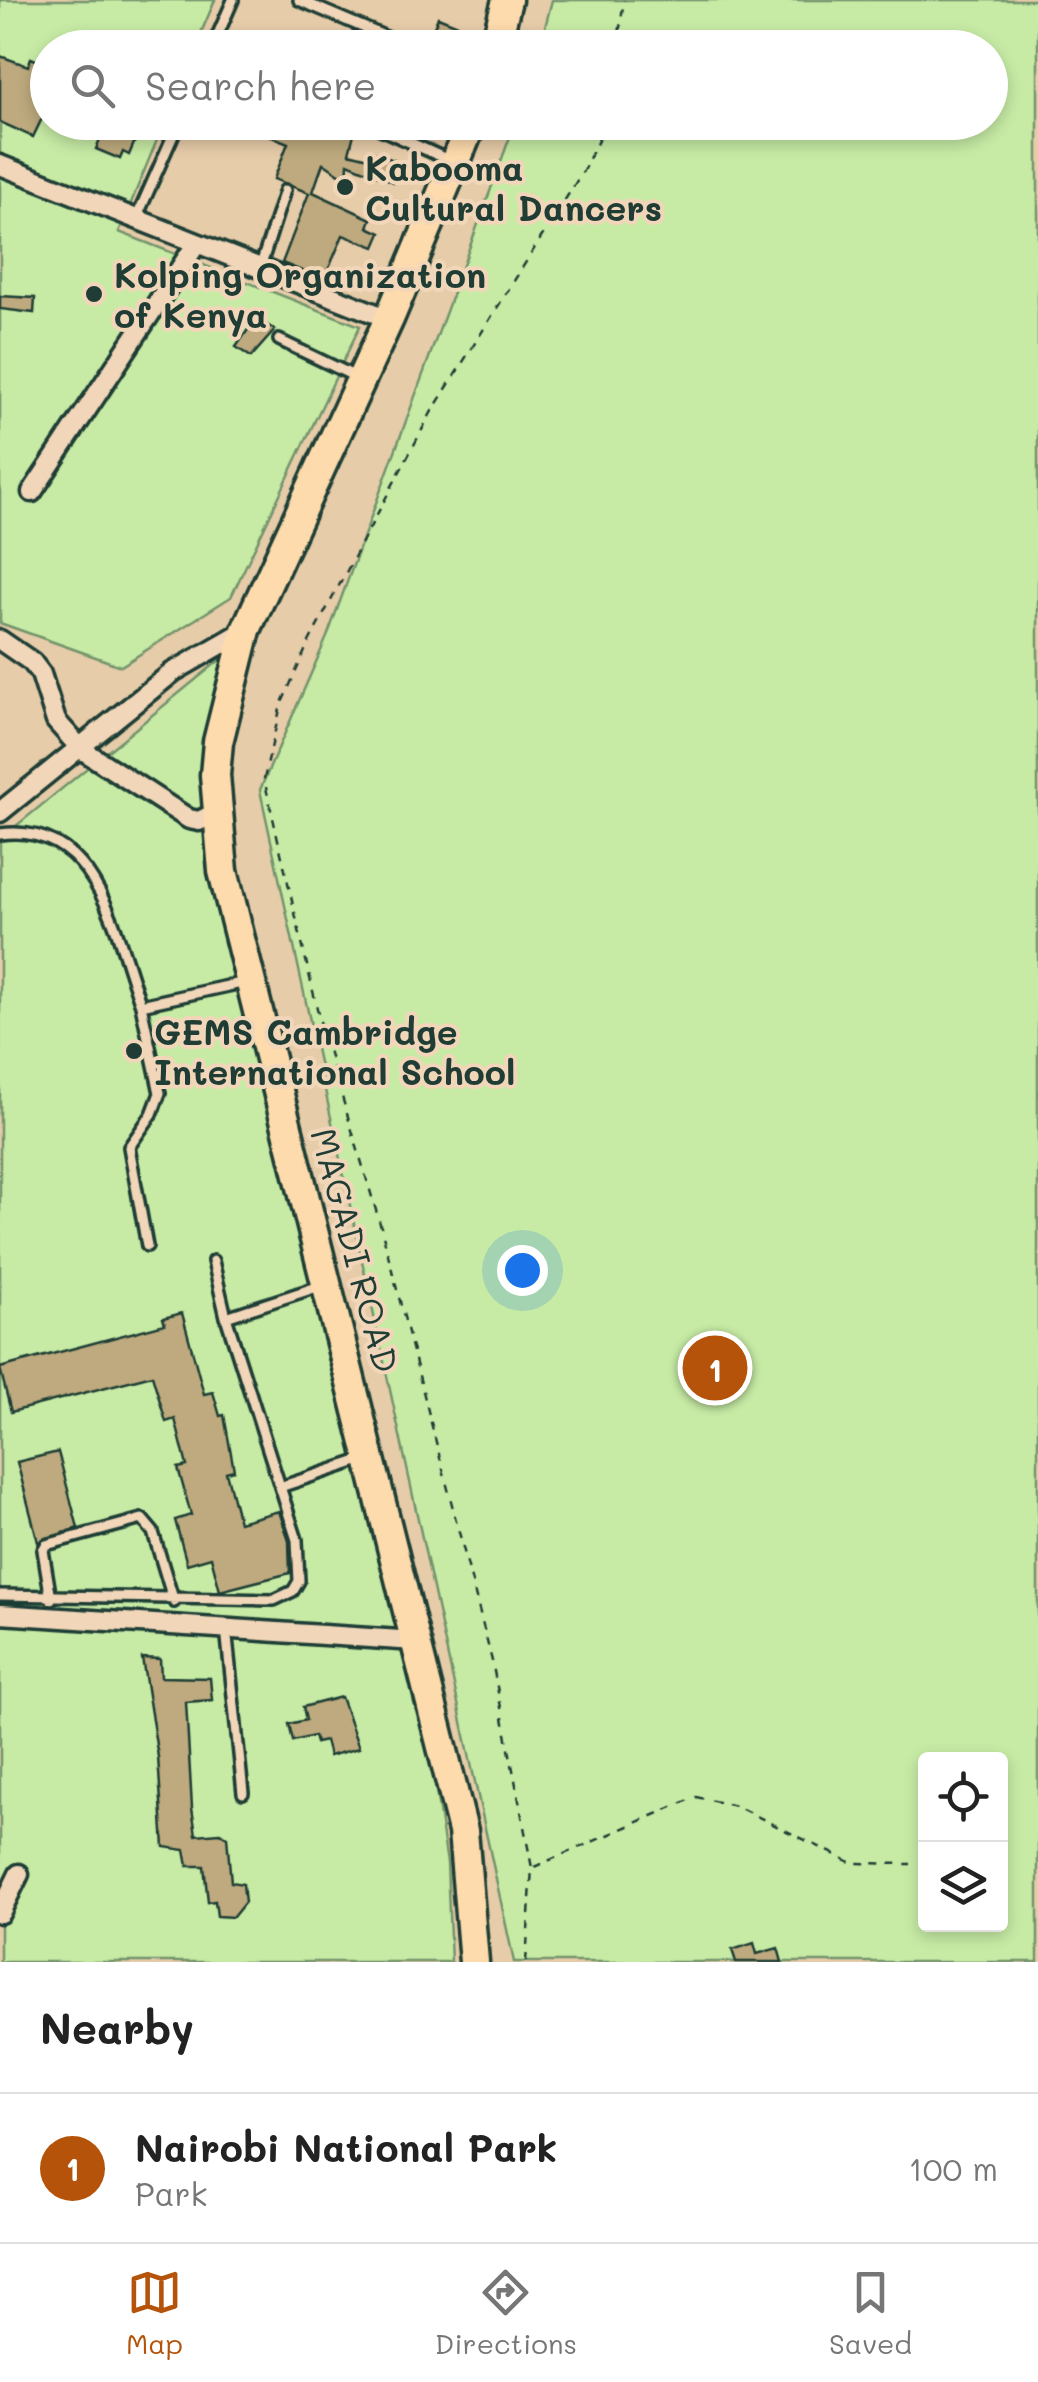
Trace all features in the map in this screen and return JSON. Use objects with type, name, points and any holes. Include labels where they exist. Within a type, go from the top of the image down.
[{"type":"highway","points":[[500,30],[507,0]]},
{"type":"highway","name":"MAGADI ROAD","points":[[464,140],[390,319],[246,630],[218,742],[215,813],[223,871],[249,981],[463,1831],[474,1962]]},
{"type":"street","points":[[0,165],[390,319]]},
{"type":"street","points":[[32,492],[197,242]]},
{"type":"street","points":[[0,812],[199,653],[246,630]]},
{"type":"street","points":[[0,640],[32,662],[41,674],[56,721],[81,749],[190,819],[199,820],[215,813]]},
{"type":"street","points":[[0,1614],[416,1641]]},
{"type":"street","points":[[0,1913],[19,1874]]},
{"type":"lane","points":[[220,30],[232,0]]},
{"type":"lane","points":[[299,0],[370,30]]},
{"type":"lane","points":[[136,219],[171,140]]},
{"type":"lane","points":[[404,140],[454,163]]},
{"type":"lane","points":[[260,268],[285,190]]},
{"type":"lane","points":[[279,340],[361,379]]},
{"type":"lane","points":[[0,834],[39,836],[62,846],[92,872],[141,1005],[160,1092],[152,1114],[133,1135],[129,1147],[147,1246]]},
{"type":"lane","points":[[141,1005],[249,981]]},
{"type":"lane","points":[[0,1595],[174,1602],[274,1600],[292,1590],[301,1567],[213,1261]]},
{"type":"lane","points":[[226,1317],[326,1284]]},
{"type":"lane","points":[[280,1487],[371,1456]]},
{"type":"lane","points":[[51,1599],[42,1550],[46,1545],[142,1519],[153,1532],[174,1602]]},
{"type":"lane","points":[[226,1628],[243,1793]]},
{"type":"path","points":[[620,30],[624,0]]},
{"type":"path","points":[[526,1962],[532,1868],[492,1661],[381,1226],[322,1030],[264,779],[280,705],[309,642],[431,413],[599,140]]},
{"type":"path","points":[[532,1868],[696,1796],[736,1806],[852,1863],[911,1864]]},
{"type":"green space","points":[[0,0],[215,0],[202,30],[30,30],[30,140],[157,140],[119,232],[360,326],[231,597],[121,666],[0,623]]},
{"type":"green space","points":[[552,0],[1038,0],[1038,1962],[514,1962],[260,790],[327,637],[509,140],[1008,140],[1008,30],[544,30]]},
{"type":"green space","points":[[226,655],[202,777],[259,1074],[434,1778],[447,1863],[451,1962],[0,1962],[0,839]]},
{"type":"building","points":[[438,17],[470,30],[433,30]]},
{"type":"building","points":[[0,56],[28,66],[30,61],[30,136],[0,122]]},
{"type":"building","points":[[100,140],[135,140],[129,155],[123,152],[120,159],[96,149]]},
{"type":"building","points":[[281,140],[352,140],[349,153],[373,159],[376,153],[401,163],[394,182],[348,163],[347,179],[323,163],[313,192],[371,219],[368,227],[381,233],[375,247],[343,235],[324,280],[282,263],[309,193],[274,179],[288,143]]},
{"type":"building","points":[[0,296],[35,298],[34,313],[0,309]]},
{"type":"building","points":[[256,318],[275,330],[251,357],[236,347]]},
{"type":"building","points":[[182,1313],[204,1394],[213,1392],[220,1416],[224,1415],[234,1470],[226,1472],[239,1522],[279,1511],[289,1541],[290,1573],[220,1591],[211,1557],[187,1564],[175,1520],[191,1515],[178,1468],[187,1466],[175,1419],[166,1422],[152,1375],[11,1412],[0,1368],[165,1324],[163,1318]]},
{"type":"building","points":[[58,1452],[78,1528],[38,1542],[17,1462]]},
{"type":"building","points":[[142,1658],[160,1659],[161,1677],[210,1678],[212,1700],[186,1702],[192,1808],[196,1835],[220,1833],[227,1837],[231,1882],[243,1884],[245,1902],[233,1917],[217,1916],[215,1901],[208,1902],[204,1866],[188,1866],[185,1850],[164,1847],[158,1757]]},
{"type":"building","points":[[341,1697],[359,1748],[329,1756],[325,1741],[316,1743],[314,1736],[293,1741],[289,1724],[306,1720],[303,1707]]},
{"type":"building","points":[[754,1943],[757,1954],[778,1948],[782,1962],[736,1962],[732,1950]]},
{"type":"place","name":"Kabooma Cultural Dancers","points":[[345,187]]},
{"type":"place","name":"Kolping Organization of Kenya","points":[[94,294]]},
{"type":"place","name":"GEMS Cambridge International School","points":[[134,1051]]},
{"type":"place","name":"Nairobi National Park","points":[[715,1368]]}]
